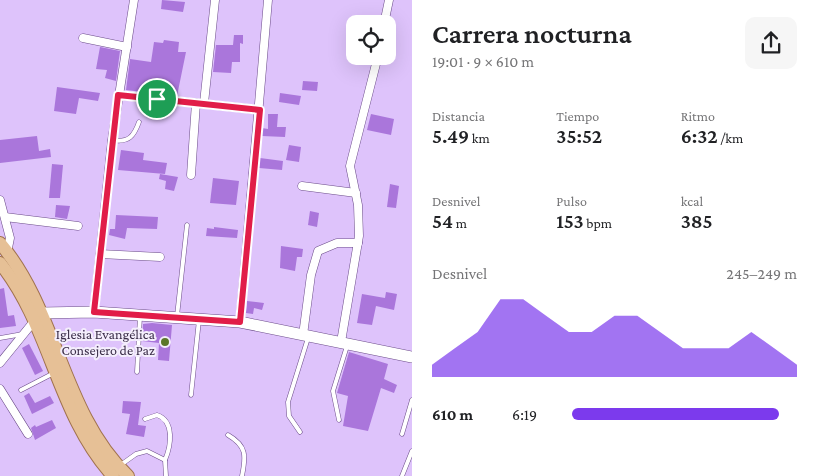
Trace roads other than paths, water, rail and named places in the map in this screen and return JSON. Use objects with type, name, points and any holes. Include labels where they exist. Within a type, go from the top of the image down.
[{"type":"main road","points":[[2,253],[18,268],[37,317],[55,373],[80,432],[97,458],[120,473]]},
{"type":"main road","points":[[37,317],[81,410],[100,445],[120,473]]},
{"type":"street","points":[[94,312],[112,140],[134,0]]},
{"type":"street","points":[[191,175],[215,0]]},
{"type":"street","points":[[240,322],[260,110],[268,0]]},
{"type":"street","points":[[386,15],[389,0]]},
{"type":"street","points":[[83,38],[127,47]]},
{"type":"street","points":[[344,343],[360,217],[350,166],[376,65]]},
{"type":"street","points":[[118,95],[260,110]]},
{"type":"street","points":[[302,186],[356,193]]},
{"type":"street","points":[[0,200],[10,238],[2,253]]},
{"type":"street","points":[[5,217],[78,226]]},
{"type":"street","points":[[306,335],[313,262],[318,251],[337,243],[358,243]]},
{"type":"street","points":[[100,254],[160,257]]},
{"type":"street","points":[[0,363],[37,317],[94,312],[240,322],[412,357]]},
{"type":"street","points":[[0,389],[28,434]]},
{"type":"lane","points":[[112,140],[125,141],[131,138],[139,122]]},
{"type":"lane","points":[[177,318],[187,225]]},
{"type":"lane","points":[[138,372],[140,316]]},
{"type":"lane","points":[[191,395],[199,320]]},
{"type":"lane","points":[[0,338],[23,334]]},
{"type":"lane","points":[[300,432],[289,416],[288,402],[306,335]]},
{"type":"lane","points":[[339,420],[333,391],[344,343]]},
{"type":"lane","points":[[21,390],[55,373]]},
{"type":"lane","points":[[402,434],[412,400]]},
{"type":"lane","points":[[145,419],[151,415],[157,415],[163,417],[167,422],[170,442],[165,460],[166,476]]},
{"type":"lane","points":[[228,435],[238,440],[244,450],[245,461],[242,476]]},
{"type":"lane","points":[[120,473],[136,454],[148,451],[165,460]]},
{"type":"lane","points":[[402,476],[412,451]]},
{"type":"place","name":"Iglesia Evangélica Consejero de Paz","points":[[165,342]]}]
